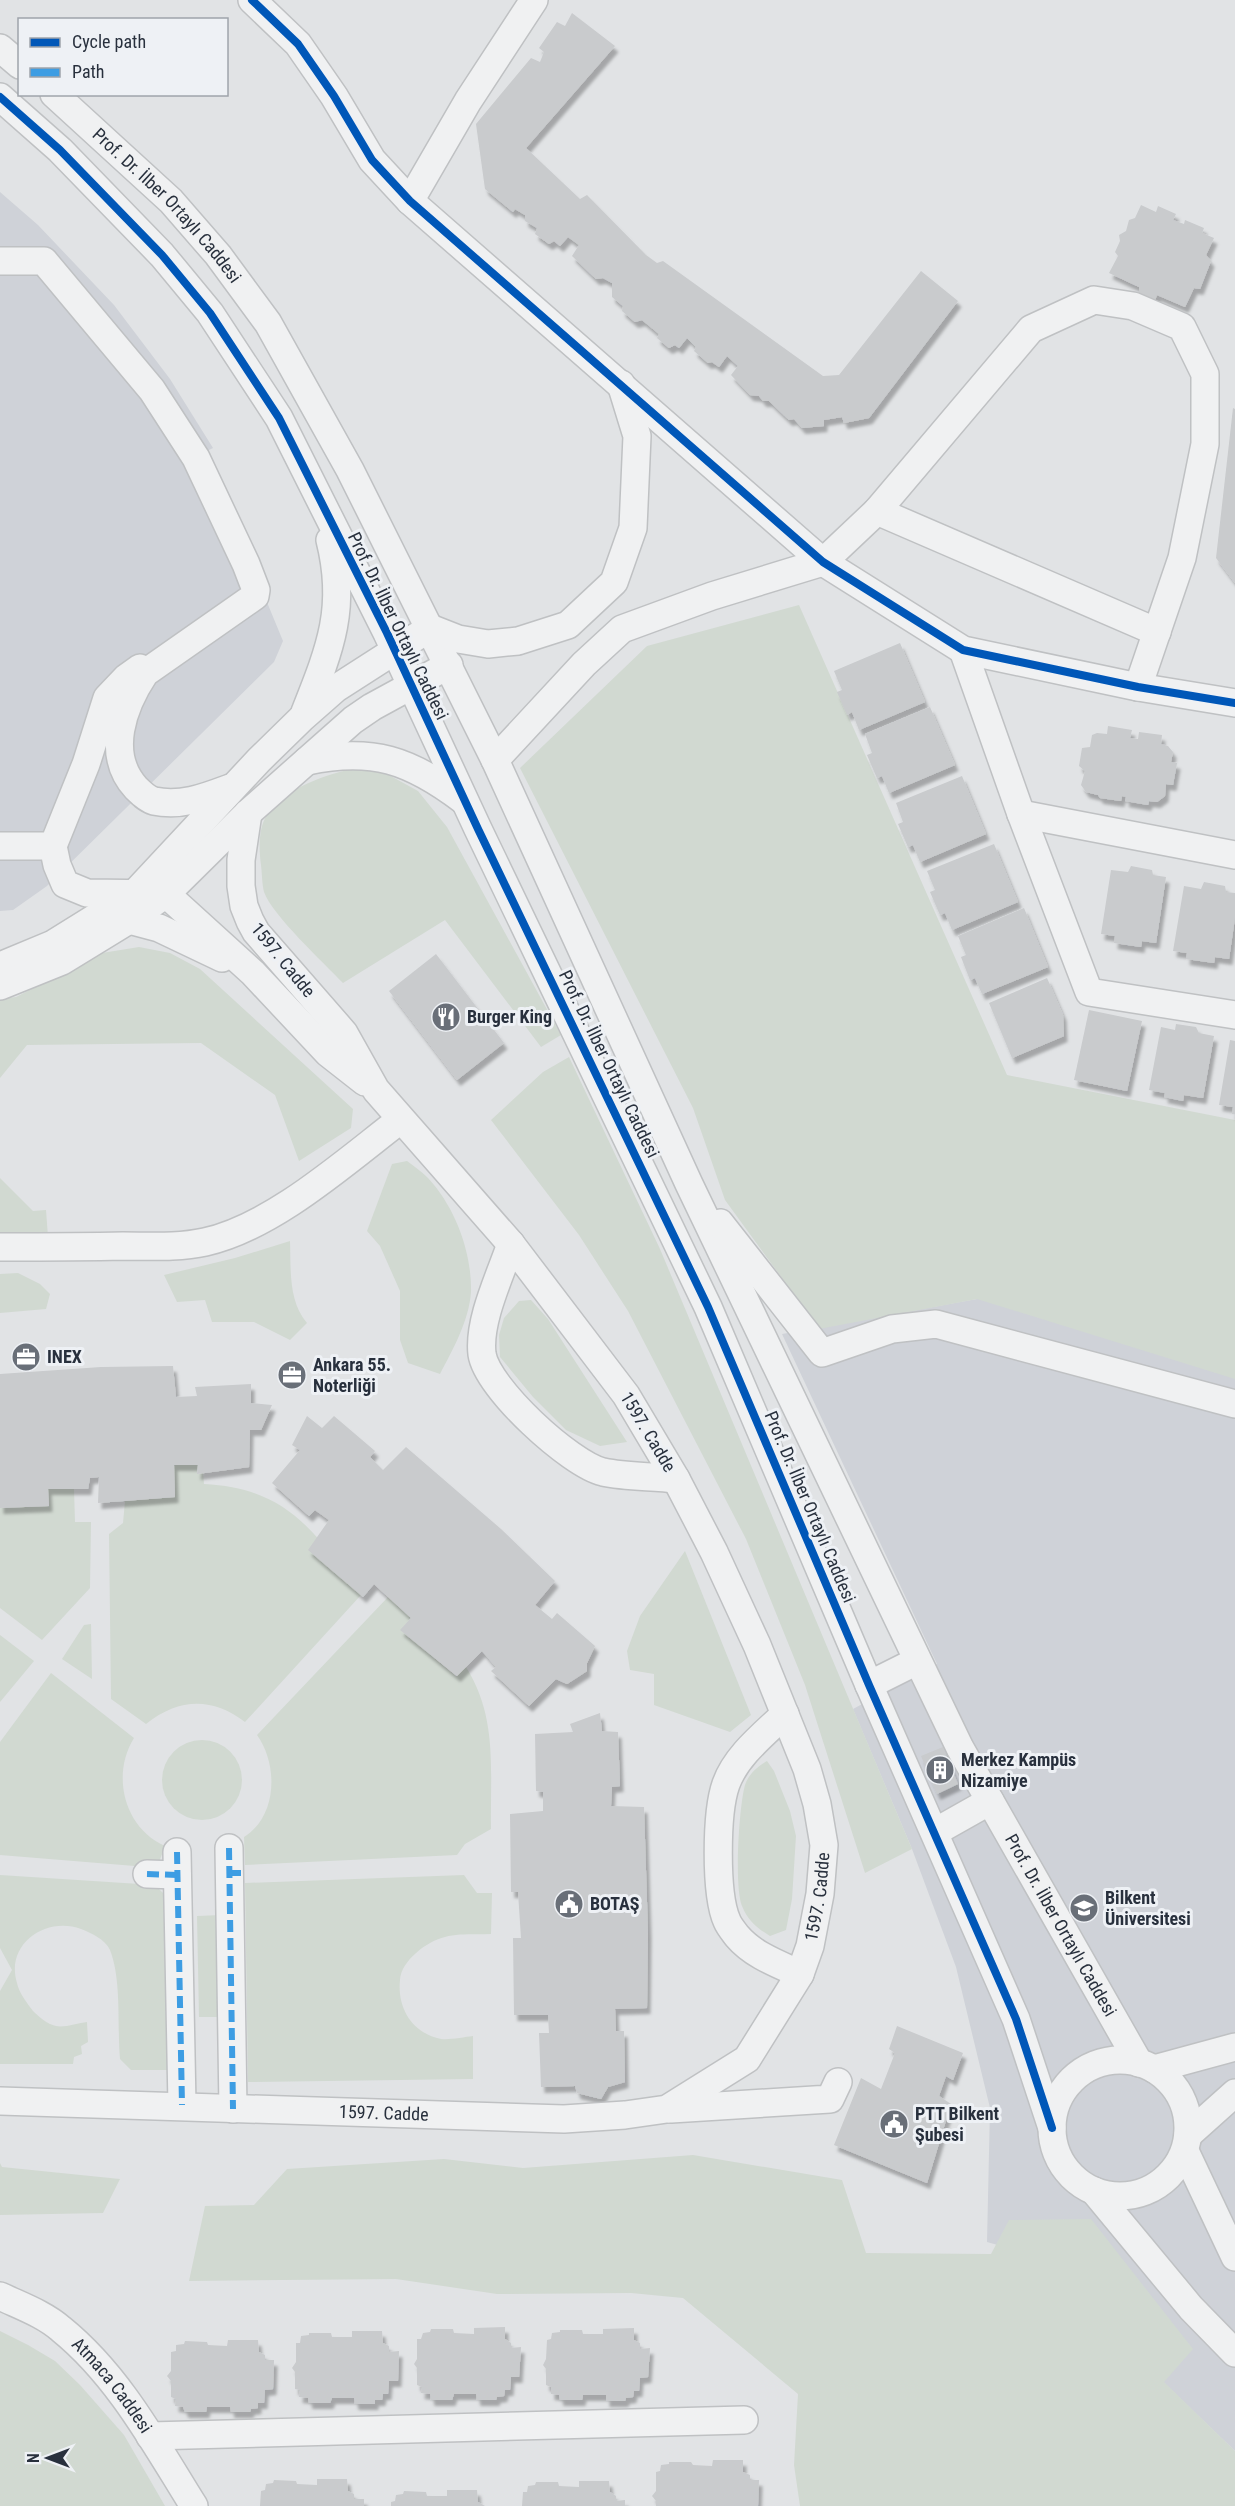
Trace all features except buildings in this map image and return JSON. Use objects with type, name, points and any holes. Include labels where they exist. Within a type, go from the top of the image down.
[{"type":"street","points":[[252,0],[298,44],[334,96],[372,160],[410,201],[823,562],[963,650],[1138,687],[1235,704]]},
{"type":"street","points":[[410,201],[468,101],[534,0]]},
{"type":"street","points":[[0,48],[18,63]]},
{"type":"street","name":"Prof. Dr. İlber Ortaylı Caddesi","points":[[56,96],[171,201],[218,255],[268,323],[350,470],[495,760],[689,1184],[960,1748],[1147,2066]]},
{"type":"street","name":"Prof. Dr. İlber Ortaylı Caddesi","points":[[0,97],[60,150],[162,255],[210,313],[279,418],[412,686],[465,801],[683,1250],[1016,2019],[1052,2128],[1055,2148],[1063,2166],[1077,2181],[1094,2191],[1112,2196],[1130,2196],[1148,2191],[1164,2181],[1176,2167],[1186,2143],[1187,2116],[1181,2097],[1170,2081],[1147,2066],[1119,2060],[1098,2063],[1079,2073],[1065,2088],[1060,2098],[1052,2128]]},
{"type":"street","points":[[0,261],[44,261],[152,390],[196,458],[246,564],[256,590],[255,596],[241,608],[145,673],[134,690],[121,723],[119,739],[120,757],[130,782],[151,800],[184,802],[205,798],[234,787]]},
{"type":"street","points":[[495,760],[584,664],[622,629],[712,596],[823,562],[877,511],[1031,329],[1094,300],[1133,306],[1182,327],[1205,374],[1205,444],[1182,558],[1138,687]]},
{"type":"street","points":[[0,966],[53,944],[135,893],[302,718],[335,689],[394,650],[430,628],[458,639],[488,644],[519,641],[568,625],[614,582],[633,528],[637,436],[621,384]]},
{"type":"street","points":[[302,718],[327,655],[336,621],[338,600],[338,581],[321,501]]},
{"type":"street","points":[[877,511],[1157,632]]},
{"type":"street","points":[[963,650],[1021,814],[1089,992],[1235,1015]]},
{"type":"street","points":[[163,659],[150,661],[126,678],[107,698],[86,764],[53,846],[57,865],[65,884],[87,893],[166,894]]},
{"type":"street","points":[[0,986],[62,961],[129,920],[166,894],[248,813],[306,761],[372,707],[448,665]]},
{"type":"street","points":[[306,761],[352,753],[380,757],[417,770],[465,801]]},
{"type":"street","name":"1597. Cadde","points":[[0,2101],[182,2105],[233,2109],[564,2119],[667,2109],[747,2059],[800,1974],[810,1946],[820,1894],[824,1845],[812,1786],[757,1645],[719,1562],[676,1479],[626,1395],[511,1244],[376,1090],[344,1033],[256,932],[244,906],[240,886],[240,860],[248,813]]},
{"type":"street","points":[[1021,814],[1235,855]]},
{"type":"street","points":[[0,846],[53,846]]},
{"type":"street","name":"1597. Cadde","points":[[166,894],[253,973],[328,1053],[376,1090]]},
{"type":"street","name":"1597. Cadde","points":[[129,920],[181,937],[253,973]]},
{"type":"street","points":[[0,1247],[169,1246],[204,1242],[229,1235],[317,1184],[400,1120]]},
{"type":"street","points":[[689,1184],[822,1353],[892,1329],[936,1324],[1235,1404]]},
{"type":"street","points":[[511,1244],[488,1310],[482,1341],[482,1354],[486,1367],[511,1400],[544,1435],[585,1466],[603,1472],[676,1479]]},
{"type":"street","points":[[869,1684],[917,1661]]},
{"type":"street","points":[[785,1714],[753,1744],[726,1784],[721,1807],[720,1887],[726,1921],[737,1937],[750,1949],[800,1974]]},
{"type":"street","points":[[934,1832],[990,1801]]},
{"type":"street","points":[[147,1874],[177,1864],[182,2105]]},
{"type":"street","points":[[233,2109],[234,1865]]},
{"type":"street","points":[[1147,2066],[1235,2047]]},
{"type":"street","points":[[667,2109],[830,2098],[838,2082]]},
{"type":"street","points":[[1186,2143],[1235,2092]]},
{"type":"street","name":"Prof. Dr. İlber Ortaylı Caddesi","points":[[1186,2143],[1235,2257]]},
{"type":"street","name":"Prof. Dr. İlber Ortaylı Caddesi","points":[[1094,2191],[1191,2308],[1235,2353]]},
{"type":"street","name":"Atmaca Caddesi","points":[[0,2296],[60,2327],[104,2370],[150,2436],[194,2506]]},
{"type":"street","points":[[150,2436],[744,2420]]},
{"type":"shaded area","points":[[0,192],[38,225],[114,305],[170,379],[213,448],[205,452],[283,641],[274,662],[47,886],[13,910],[0,911]]},
{"type":"shaded area","points":[[799,605],[1007,1075],[1235,1120],[1235,1379],[977,1299],[819,1329],[725,1200],[693,1108],[520,768],[647,646]]},
{"type":"shaded area","points":[[354,768],[387,774],[418,791],[447,827],[561,1035],[541,1047],[445,920],[343,983],[299,939],[277,913],[269,902],[263,886],[260,846],[264,820],[275,805],[295,790],[318,779]]},
{"type":"shaded area","points":[[139,947],[170,953],[200,969],[353,1109],[351,1128],[299,1161],[275,1095],[201,1043],[27,1045],[0,1078],[0,999],[16,997],[102,953]]},
{"type":"shaded area","points":[[569,1057],[660,1249],[912,1849],[865,1873],[805,1685],[746,1539],[628,1311],[579,1235],[491,1120],[543,1072]]},
{"type":"shaded area","points":[[407,1161],[428,1178],[446,1202],[460,1231],[469,1261],[470,1303],[460,1334],[440,1374],[408,1363],[400,1340],[400,1291],[380,1246],[367,1231],[392,1164]]},
{"type":"shaded area","points":[[0,1178],[33,1211],[46,1210],[48,1237],[0,1237]]},
{"type":"shaded area","points":[[290,1241],[291,1273],[296,1305],[307,1323],[290,1340],[254,1322],[212,1322],[205,1300],[177,1302],[164,1275],[235,1258]]},
{"type":"shaded area","points":[[18,1273],[40,1284],[50,1294],[46,1309],[0,1313],[0,1274]]},
{"type":"shaded area","name":"Bilkent Üniversitesi","points":[[977,1299],[1235,1300],[1235,2451],[1030,2254],[987,2242],[990,2108],[956,1967],[912,1849],[853,1709],[937,1664],[782,1334]]},
{"type":"shaded area","points":[[531,1300],[548,1319],[627,1442],[600,1446],[566,1430],[533,1397],[500,1357],[499,1335],[504,1318],[519,1301]]},
{"type":"shaded area","points":[[174,1465],[198,1465],[197,1474],[203,1473],[204,1484],[233,1487],[258,1494],[279,1505],[314,1534],[361,1595],[245,1722],[220,1708],[196,1704],[171,1709],[146,1724],[111,1699],[109,1534],[123,1523],[125,1501],[175,1497]]},
{"type":"shaded area","points":[[48,1489],[74,1489],[75,1522],[91,1522],[90,1588],[42,1640],[0,1608],[0,1508],[49,1506]]},
{"type":"shaded area","points":[[685,1551],[751,1715],[730,1732],[654,1705],[654,1674],[630,1670],[627,1651],[640,1616]]},
{"type":"shaded area","points":[[388,1597],[411,1618],[401,1630],[456,1676],[466,1667],[476,1686],[488,1725],[491,1765],[491,1829],[465,1844],[457,1855],[245,1865],[244,1837],[255,1828],[263,1816],[269,1803],[271,1789],[269,1760],[257,1735]]},
{"type":"shaded area","points":[[91,1624],[92,1679],[62,1659],[84,1625]]},
{"type":"shaded area","points":[[0,1635],[34,1661],[0,1702]]},
{"type":"shaded area","points":[[51,1673],[134,1738],[123,1768],[125,1799],[140,1827],[151,1838],[165,1846],[158,1865],[147,1867],[0,1855],[0,1742]]},
{"type":"shaded area","points":[[202,1740],[217,1743],[230,1752],[239,1765],[242,1780],[239,1795],[230,1808],[217,1817],[202,1820],[187,1817],[174,1808],[165,1795],[162,1780],[165,1765],[174,1752],[187,1743]]},
{"type":"shaded area","points":[[767,1761],[774,1771],[790,1811],[796,1836],[792,1899],[786,1930],[770,1936],[753,1924],[747,1916],[742,1906],[738,1882],[739,1828],[745,1785],[754,1771]]},
{"type":"shaded area","points":[[0,1875],[155,1885],[167,1897],[171,2070],[131,2070],[120,2059],[118,1989],[110,1950],[105,1943],[93,1935],[68,1926],[55,1926],[31,1936],[17,1956],[15,1969],[17,1983],[21,1994],[31,2008],[46,2022],[67,2026],[87,2022],[88,2042],[81,2046],[82,2054],[74,2057],[73,2064],[0,2064],[0,1991],[12,1970],[0,1948]]},
{"type":"shaded area","points":[[464,1875],[477,1893],[492,1893],[491,1934],[450,1936],[423,1947],[410,1959],[401,1973],[400,1990],[404,2009],[414,2025],[422,2031],[441,2039],[473,2036],[473,2079],[248,2082],[245,1883]]},
{"type":"shaded area","points":[[221,1915],[222,2017],[199,2017],[197,1916]]},
{"type":"shaded area","points":[[693,2155],[842,2180],[866,2253],[991,2254],[1009,2220],[1091,2219],[1193,2349],[1164,2382],[1235,2451],[1235,2506],[800,2506],[794,2465],[798,2394],[683,2298],[631,2293],[497,2294],[396,2279],[189,2281],[205,2206],[254,2205],[287,2169],[444,2159],[523,2168]]},
{"type":"shaded area","points":[[0,2163],[2,2167],[120,2179],[103,2213],[0,2215]]},
{"type":"shaded area","points":[[0,2331],[55,2361],[80,2385],[124,2435],[165,2506],[0,2506]]},
{"type":"marked path","points":[[229,1848],[233,2109]]},
{"type":"marked path","points":[[177,1852],[182,2105]]},
{"type":"marked path","points":[[229,1873],[245,1873]]},
{"type":"marked path","points":[[147,1874],[177,1875]]},
{"type":"cycle path","points":[[252,0],[298,44],[334,96],[372,160],[410,201],[823,562],[963,650],[1138,687],[1235,703]]},
{"type":"cycle path","points":[[0,97],[60,150],[162,255],[210,313],[279,418],[387,633],[478,829],[708,1307],[869,1685],[1016,2019],[1052,2128]]},
{"type":"place","name":"Burger King","points":[[446,1017]]},
{"type":"place","name":"INEX","points":[[26,1357]]},
{"type":"place","name":"Ankara 55. Noterliği","points":[[292,1375]]},
{"type":"place","name":"Merkez Kampüs Nizamiye","points":[[940,1770]]},
{"type":"place","name":"BOTAŞ","points":[[569,1904]]},
{"type":"place","name":"Bilkent Üniversitesi","points":[[1084,1908]]},
{"type":"place","name":"PTT Bilkent Şubesi","points":[[894,2124]]}]
